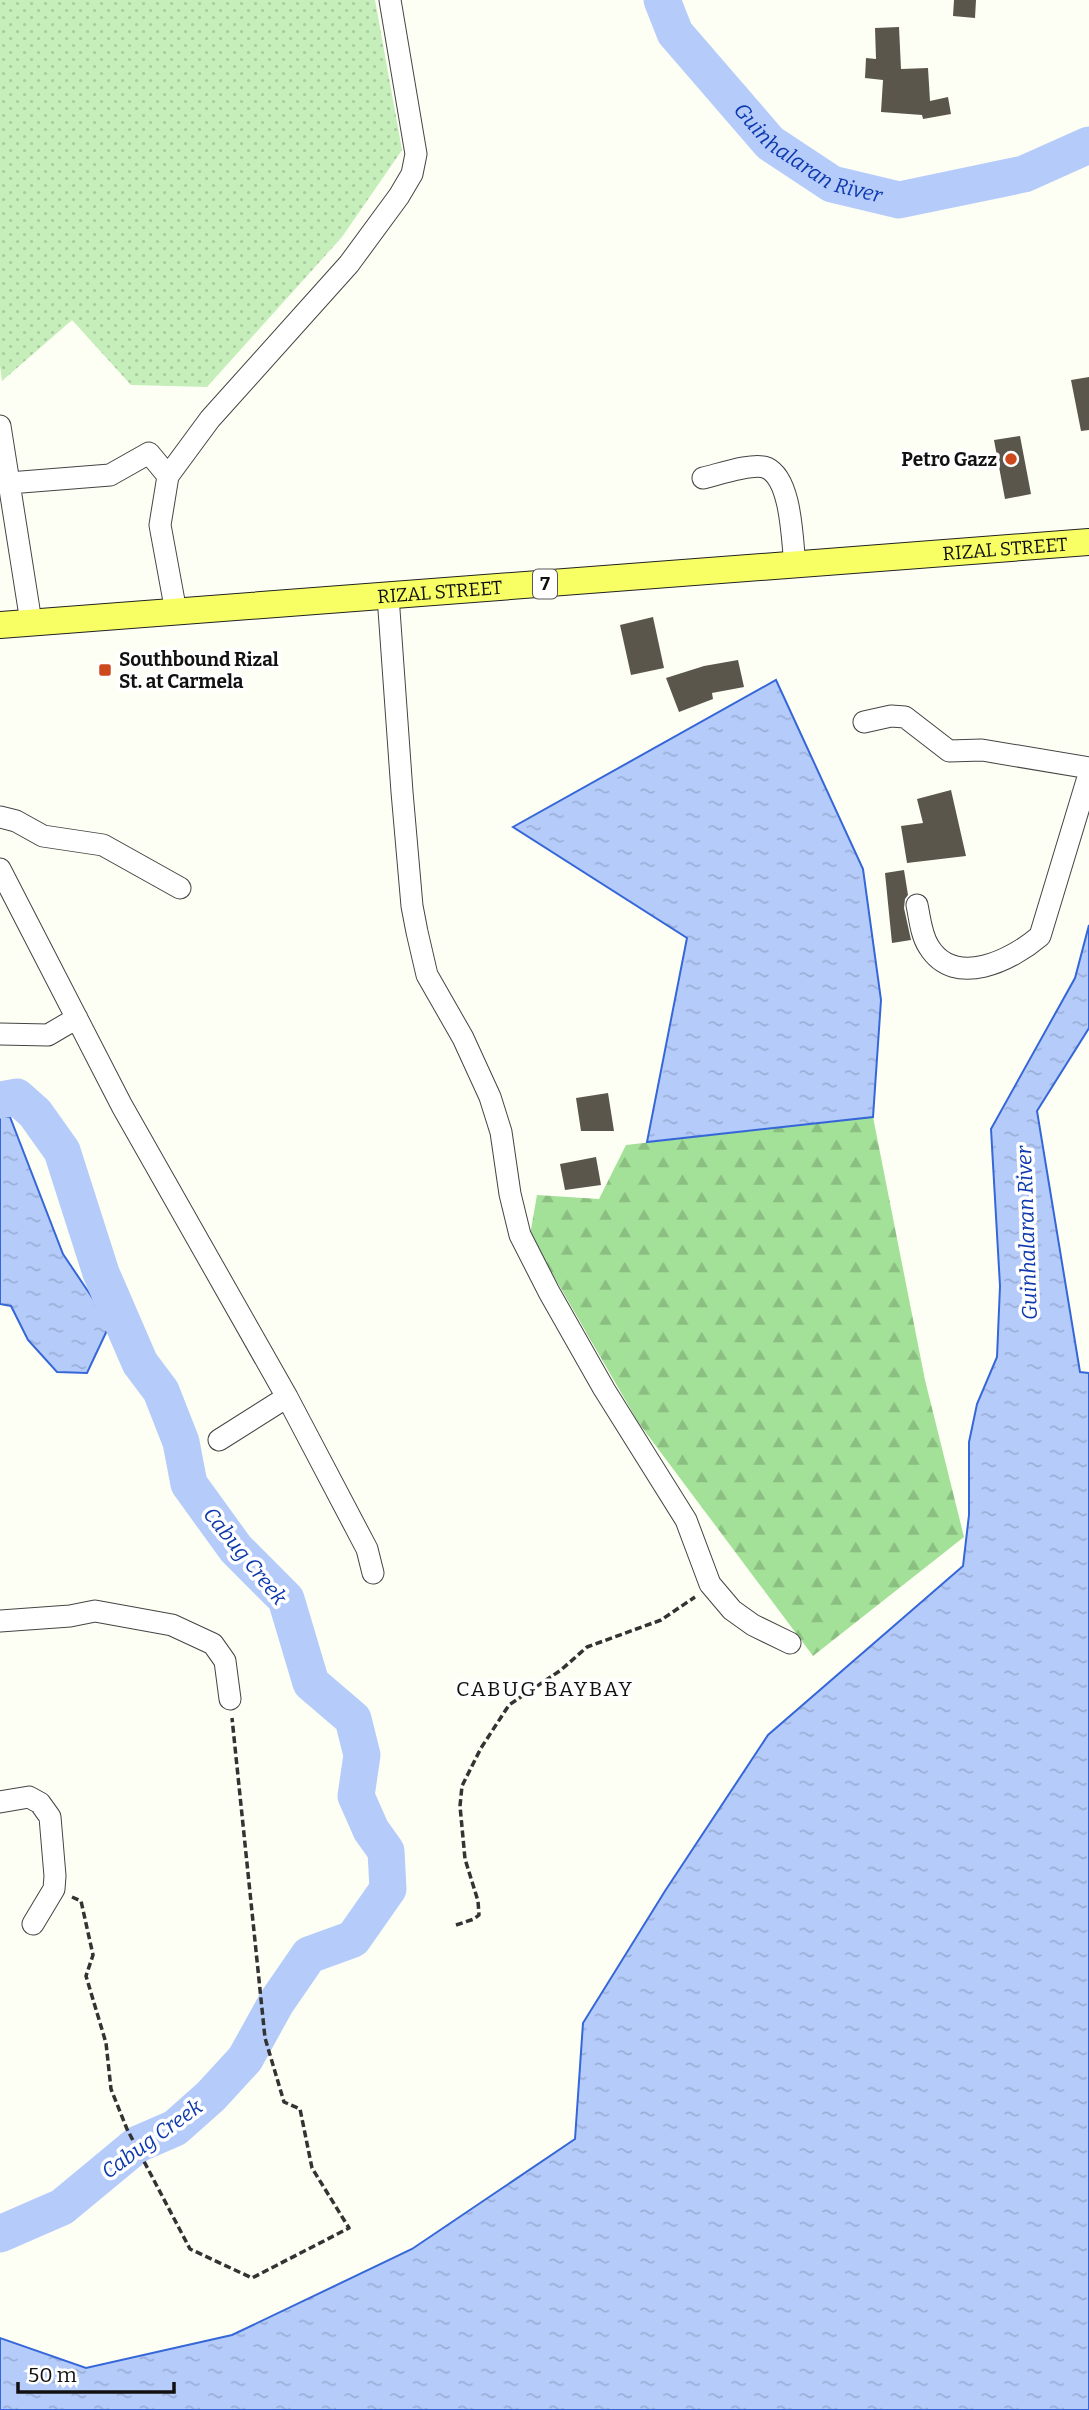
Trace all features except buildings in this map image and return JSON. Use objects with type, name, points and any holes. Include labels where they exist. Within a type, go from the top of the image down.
[{"type":"main road","name":"RIZAL STREET","points":[[0,625],[1089,542]]},
{"type":"street","points":[[176,612],[160,525],[168,476],[209,419],[349,264],[412,174],[416,154],[390,0]]},
{"type":"street","points":[[0,426],[31,622]]},
{"type":"street","points":[[9,483],[110,475],[149,453],[168,476]]},
{"type":"street","points":[[703,478],[757,467],[766,468],[775,475],[786,495],[795,565]]},
{"type":"street","points":[[388,596],[412,906],[427,975],[463,1038],[490,1097],[501,1132],[510,1194],[520,1235],[604,1389],[686,1520],[710,1584],[732,1610],[753,1625],[790,1643]]},
{"type":"street","points":[[864,722],[891,716],[905,717],[949,751],[982,750],[1089,768]]},
{"type":"street","points":[[917,905],[924,938],[931,950],[947,964],[963,969],[982,967],[1028,947],[1040,936],[1089,774]]},
{"type":"street","points":[[0,817],[16,821],[43,836],[103,845],[180,888]]},
{"type":"street","points":[[0,869],[122,1106],[287,1397],[367,1549],[373,1573]]},
{"type":"street","points":[[0,1034],[48,1035],[77,1017]]},
{"type":"street","points":[[219,1440],[287,1397]]},
{"type":"street","points":[[0,1621],[70,1616],[95,1611],[172,1625],[213,1644],[225,1661],[230,1699]]},
{"type":"street","points":[[0,1801],[29,1797],[40,1803],[48,1814],[52,1836],[54,1889],[33,1924]]},
{"type":"path","points":[[456,1925],[479,1915],[478,1900],[463,1848],[460,1806],[462,1786],[481,1748],[509,1705],[561,1670],[587,1647],[662,1620],[687,1604],[710,1584]]},
{"type":"path","points":[[54,1889],[81,1901],[93,1955],[86,1976],[106,2043],[111,2089],[127,2129],[190,2249],[252,2278],[349,2228],[312,2168],[300,2109],[284,2102],[265,2035],[230,1699]]},
{"type":"green space","points":[[0,0],[375,0],[402,150],[342,237],[207,387],[131,385],[72,320],[2,381]]},
{"type":"green space","points":[[873,1117],[925,1380],[964,1537],[813,1656],[638,1422],[530,1235],[537,1195],[599,1199],[626,1145]]},
{"type":"water","points":[[776,680],[863,869],[881,1000],[873,1117],[647,1142],[687,938],[513,827]]},
{"type":"water","points":[[1089,925],[1089,1028],[1037,1111],[1080,1372],[1089,1373],[1089,2410],[0,2410],[0,2338],[86,2368],[232,2335],[412,2249],[575,2139],[583,2023],[665,1891],[768,1735],[963,1566],[969,1515],[969,1442],[977,1404],[997,1357],[1000,1286],[991,1129],[1075,978]]},
{"type":"water","points":[[0,1117],[10,1117],[63,1254],[110,1324],[87,1373],[57,1372],[28,1340],[11,1306],[0,1304]]},
{"type":"waterway","name":"Guinhalaran River","points":[[662,0],[675,33],[770,143],[832,184],[899,200],[1024,174],[1089,145]]},
{"type":"waterway","name":"Cabug Creek","points":[[0,1100],[17,1097],[35,1113],[62,1151],[101,1273],[140,1363],[161,1391],[181,1442],[189,1484],[236,1549],[286,1599],[311,1683],[353,1719],[362,1755],[356,1796],[371,1830],[386,1851],[388,1889],[353,1939],[309,1955],[276,2003],[245,2059],[211,2096],[175,2128],[138,2144],[62,2207],[0,2234]]},
{"type":"place","name":"Petro Gazz","points":[[1011,459]]},
{"type":"place","name":"Southbound Rizal St. at Carmela","points":[[105,670]]},
{"type":"district","name":"CABUG BAYBAY","points":[[545,1689]]}]
